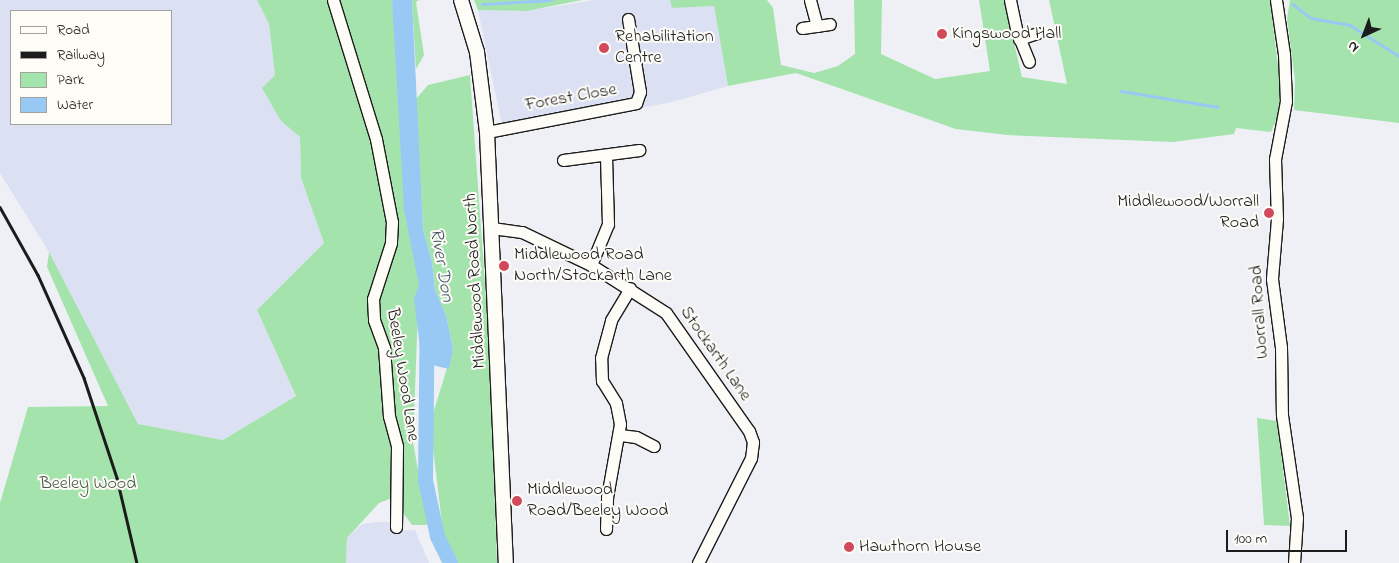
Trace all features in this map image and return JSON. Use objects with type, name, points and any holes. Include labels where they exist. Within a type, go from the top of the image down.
[{"type":"main road","name":"Middlewood Road North","points":[[461,0],[477,52],[487,132],[506,563]]},
{"type":"street","name":"Beeley Wood Lane","points":[[333,0],[376,139],[392,222],[391,243],[373,299],[374,320],[384,348],[389,416],[397,446],[396,527]]},
{"type":"street","points":[[810,0],[816,26]]},
{"type":"street","points":[[1010,0],[1019,39],[1028,62]]},
{"type":"street","name":"Worrall Road","points":[[1276,0],[1284,54],[1286,101],[1275,159],[1277,219],[1272,279],[1281,348],[1282,416],[1297,518],[1294,563]]},
{"type":"street","name":"Forest Close","points":[[487,132],[636,103],[640,92],[628,19]]},
{"type":"street","points":[[802,28],[830,24]]},
{"type":"street","points":[[1019,39],[1037,33]]},
{"type":"street","points":[[563,160],[606,157],[639,150]]},
{"type":"street","points":[[591,265],[608,224],[606,157]]},
{"type":"street","name":"Stockarth Lane","points":[[492,228],[522,232],[591,265],[630,288],[673,321],[753,442],[751,458],[698,563]]},
{"type":"street","points":[[606,530],[607,497],[620,435],[618,410],[602,381],[601,358],[611,320],[630,288]]},
{"type":"street","points":[[620,435],[639,438],[654,446]]},
{"type":"shaded area","points":[[0,0],[257,0],[269,24],[281,121],[300,137],[301,178],[324,243],[257,310],[296,396],[223,440],[138,424],[49,252],[0,173]]},
{"type":"shaded area","name":"Rehabilitation Centre","points":[[594,0],[670,0],[672,7],[714,6],[728,86],[672,102],[504,135],[478,10],[527,11]]},
{"type":"shaded area","points":[[393,522],[394,531],[415,530],[429,563],[346,563],[347,538],[362,524]]},
{"type":"green space","name":"Beeley Wood","points":[[257,0],[392,0],[419,286],[413,442],[428,525],[412,525],[392,498],[379,503],[347,538],[346,563],[0,563],[0,503],[28,407],[108,406],[47,267],[49,252],[138,424],[223,440],[296,396],[257,310],[324,243],[301,178],[300,137],[281,121],[262,88],[275,75],[269,24]]},
{"type":"green space","points":[[412,0],[419,0],[416,2],[424,55],[416,69]]},
{"type":"green space","points":[[474,0],[582,0],[527,11],[478,10]]},
{"type":"green space","points":[[670,0],[767,0],[773,8],[781,65],[814,73],[838,66],[855,54],[854,0],[882,0],[881,54],[935,79],[990,71],[979,0],[1004,0],[1022,77],[1067,84],[1049,0],[1270,0],[1281,91],[1277,118],[1271,132],[1236,128],[1234,134],[1173,142],[1007,135],[956,129],[796,73],[728,86],[714,6],[672,8]]},
{"type":"green space","points":[[1290,0],[1399,0],[1399,123],[1294,110],[1295,80],[1287,19]]},
{"type":"green space","points":[[470,75],[489,340],[497,563],[458,563],[443,532],[430,423],[453,349],[446,315],[435,290],[432,262],[423,229],[416,99],[428,85]]},
{"type":"green space","points":[[1257,418],[1277,421],[1290,526],[1264,525]]},
{"type":"water","points":[[392,0],[412,0],[423,229],[432,262],[435,290],[446,315],[453,349],[449,369],[436,366],[421,357],[414,298],[419,286],[404,209]]},
{"type":"waterway","points":[[482,4],[551,0]]},
{"type":"waterway","points":[[1293,4],[1311,18],[1350,25],[1399,56]]},
{"type":"waterway","points":[[1121,91],[1218,107]]},
{"type":"waterway","name":"River Don","points":[[427,292],[425,480],[437,536],[450,563]]},
{"type":"railway","points":[[0,207],[38,275],[84,378],[117,478],[137,563]]},
{"type":"place","name":"Kingswood Hall","points":[[942,34]]},
{"type":"place","name":"Rehabilitation Centre","points":[[604,48]]},
{"type":"place","name":"Middlewood/Worrall Road","points":[[1269,213]]},
{"type":"place","name":"Middlewood Road North/Stockarth Lane","points":[[504,266]]},
{"type":"place","name":"Middlewood Road/Beeley Wood","points":[[517,501]]},
{"type":"place","name":"Hawthorn House","points":[[849,547]]}]
